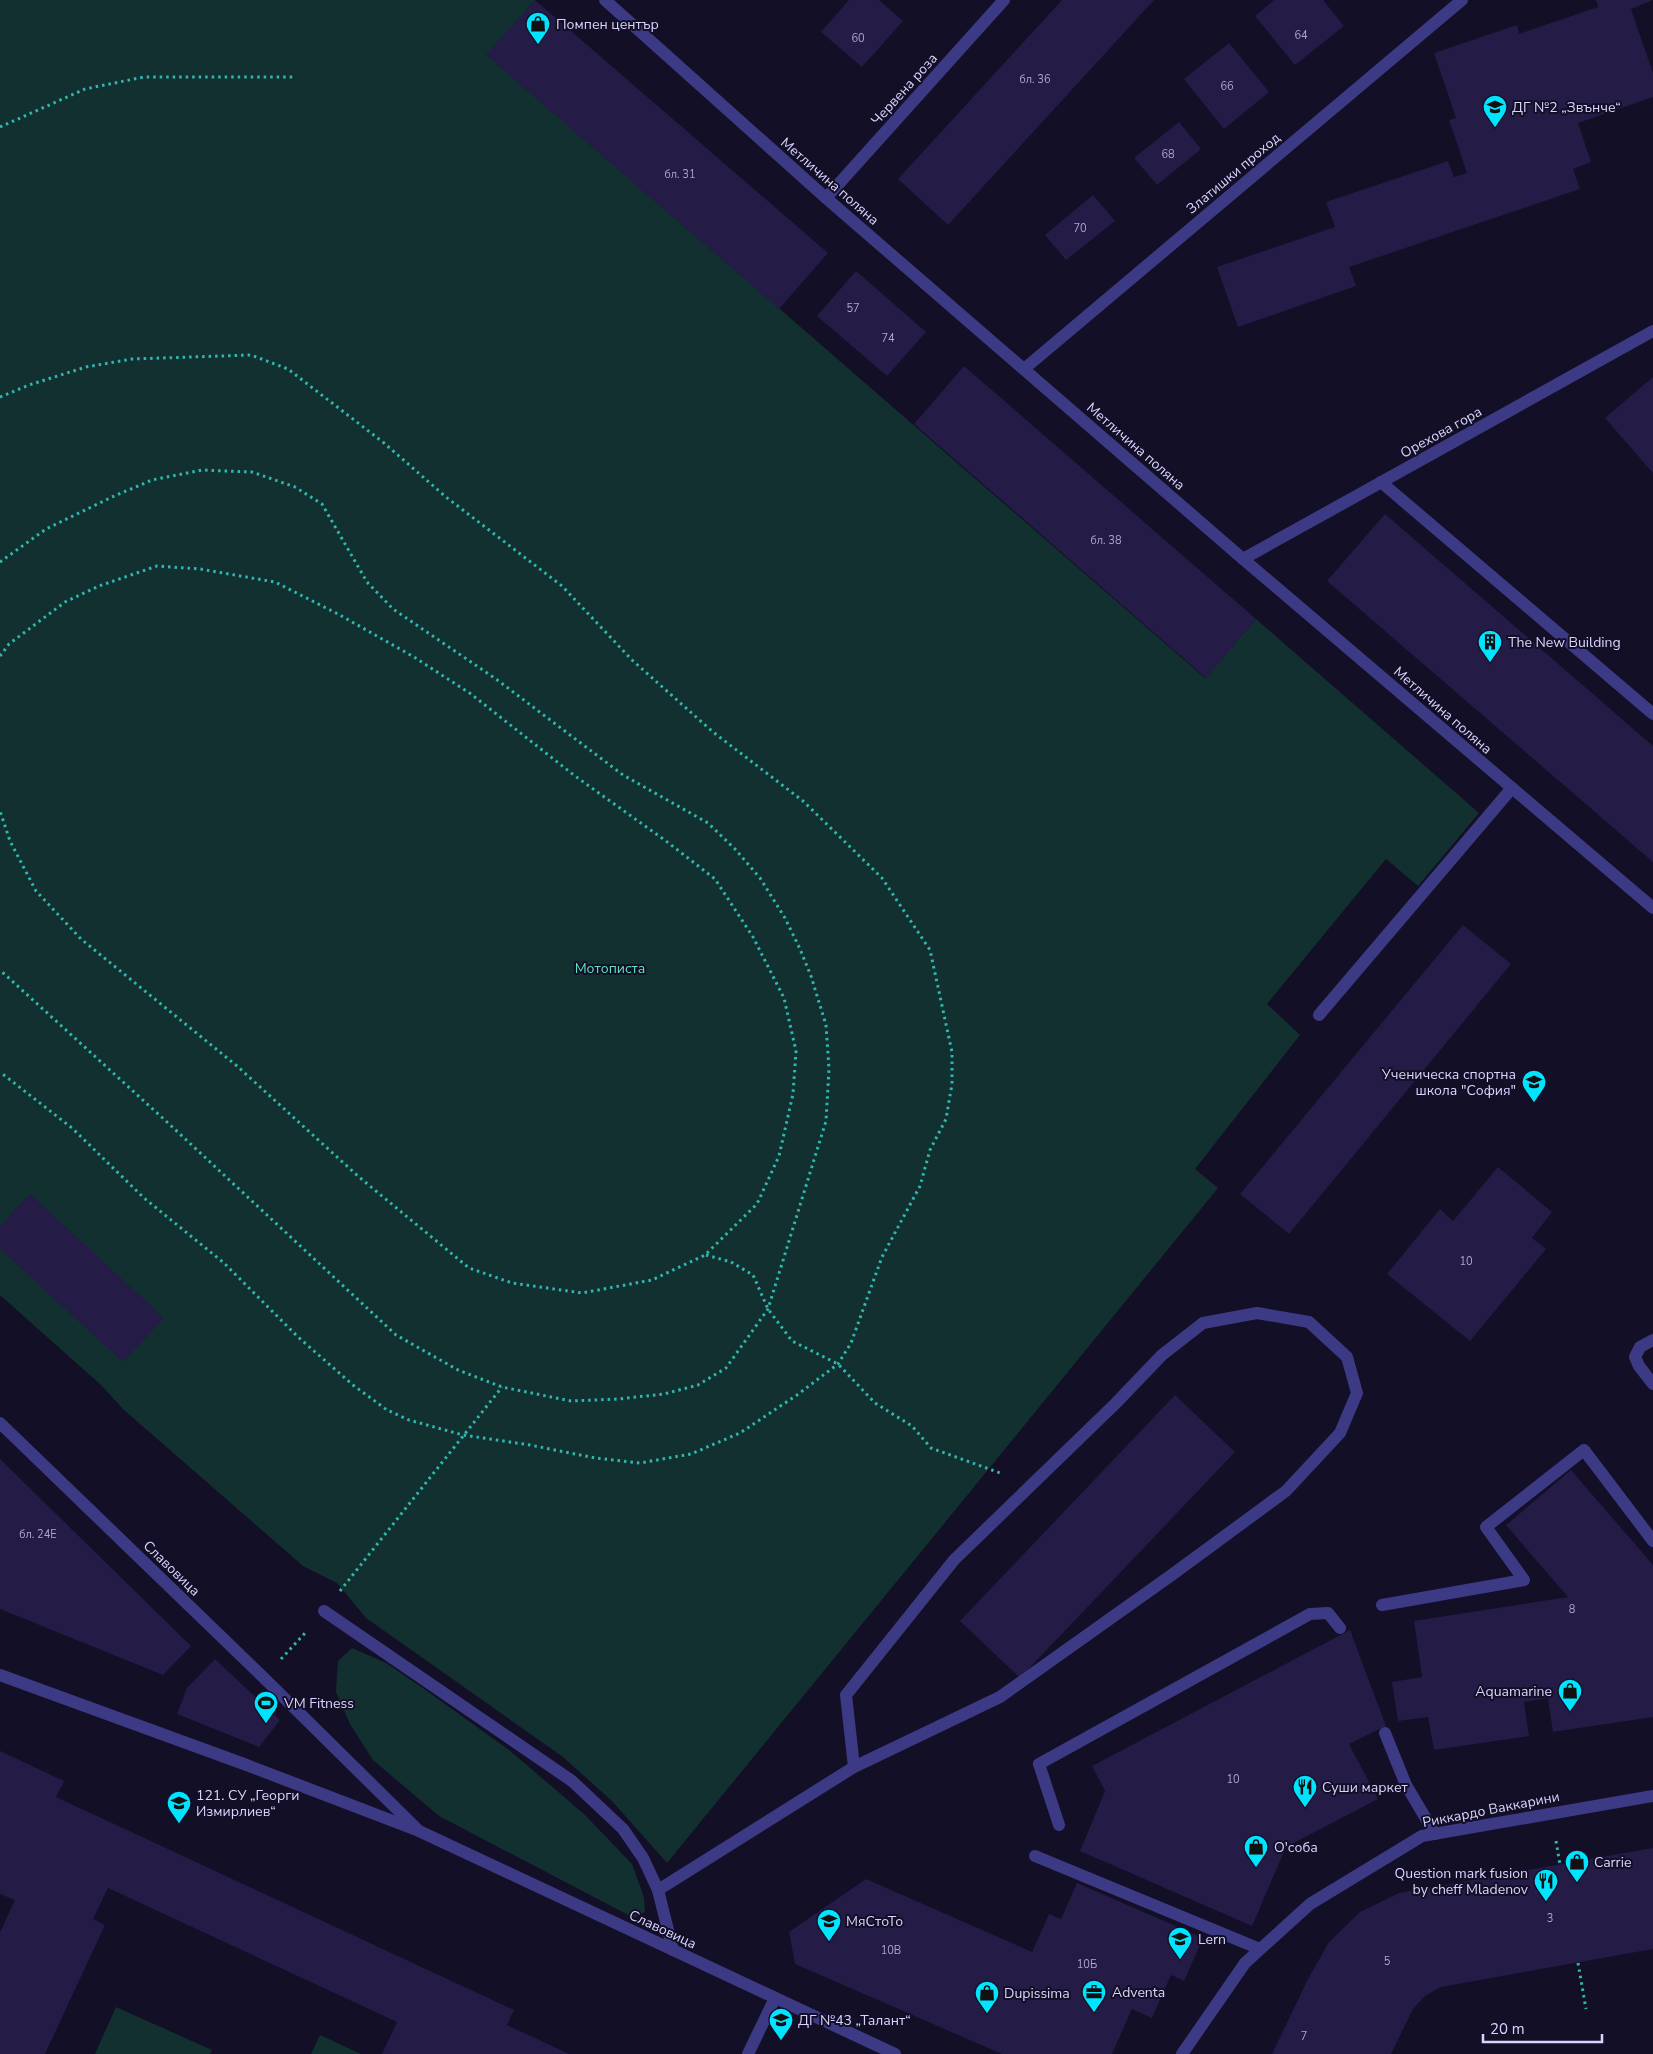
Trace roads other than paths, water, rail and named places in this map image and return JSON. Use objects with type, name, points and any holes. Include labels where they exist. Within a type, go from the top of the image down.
[{"type":"street","name":"Метличина поляна","points":[[605,0],[826,198],[1243,559],[1653,908]]},
{"type":"street","name":"Червена роза","points":[[826,198],[1004,0]]},
{"type":"street","name":"Златишки проход","points":[[1024,369],[1462,0]]},
{"type":"street","name":"Орехова гора","points":[[1243,559],[1653,331]]},
{"type":"street","points":[[1381,482],[1653,714]]},
{"type":"street","points":[[1319,1015],[1512,788]]},
{"type":"street","points":[[658,1890],[854,1767],[1000,1698],[1286,1490],[1340,1433],[1356,1393],[1347,1356],[1309,1322],[1257,1312],[1203,1323],[1162,1354],[1115,1404],[954,1560],[846,1696],[854,1767]]},
{"type":"street","points":[[1653,1340],[1640,1347],[1635,1357],[1639,1366],[1653,1384]]},
{"type":"street","name":"Славовица","points":[[0,1423],[264,1678],[419,1832]]},
{"type":"street","points":[[1382,1605],[1524,1580],[1486,1527],[1584,1450],[1653,1541]]},
{"type":"street","points":[[324,1611],[572,1781],[623,1830],[643,1858],[658,1890],[674,1950]]},
{"type":"street","points":[[1059,1825],[1039,1764],[1310,1614],[1328,1613],[1340,1628]]},
{"type":"street","name":"Славовица","points":[[0,1675],[236,1761],[419,1832],[895,2054]]},
{"type":"street","points":[[1385,1733],[1406,1786],[1435,1834]]},
{"type":"street","name":"Риккардо Ваккарини","points":[[1182,2054],[1245,1963],[1260,1949],[1310,1904],[1422,1836],[1653,1796]]},
{"type":"street","points":[[1035,1856],[1260,1949]]},
{"type":"street","points":[[748,2054],[775,1998]]},
{"type":"place","name":"Помпен център","points":[[538,45]]},
{"type":"place","name":"ДГ №2 „Звънче“","points":[[1495,128]]},
{"type":"place","name":"The New Building","points":[[1490,663]]},
{"type":"place","name":"Ученическа спортна школа \"София\"","points":[[1534,1103]]},
{"type":"place","name":"Aquamarine","points":[[1570,1712]]},
{"type":"place","name":"VM Fitness","points":[[266,1724]]},
{"type":"place","name":"Суши маркет","points":[[1305,1808]]},
{"type":"place","name":"121. СУ „Георги Измирлиев“","points":[[179,1824]]},
{"type":"place","name":"О'соба","points":[[1256,1868]]},
{"type":"place","name":"Carrie","points":[[1577,1883]]},
{"type":"place","name":"Question mark fusion by cheff Mladenov","points":[[1546,1902]]},
{"type":"place","name":"МяСтоТо","points":[[829,1942]]},
{"type":"place","name":"Lern","points":[[1180,1960]]},
{"type":"place","name":"Adventa","points":[[1094,2013]]},
{"type":"place","name":"Dupissima","points":[[987,2014]]},
{"type":"place","name":"ДГ №43 „Талант“","points":[[781,2041]]},
{"type":"park label","name":"Мотописта","points":[[610,968]]}]
